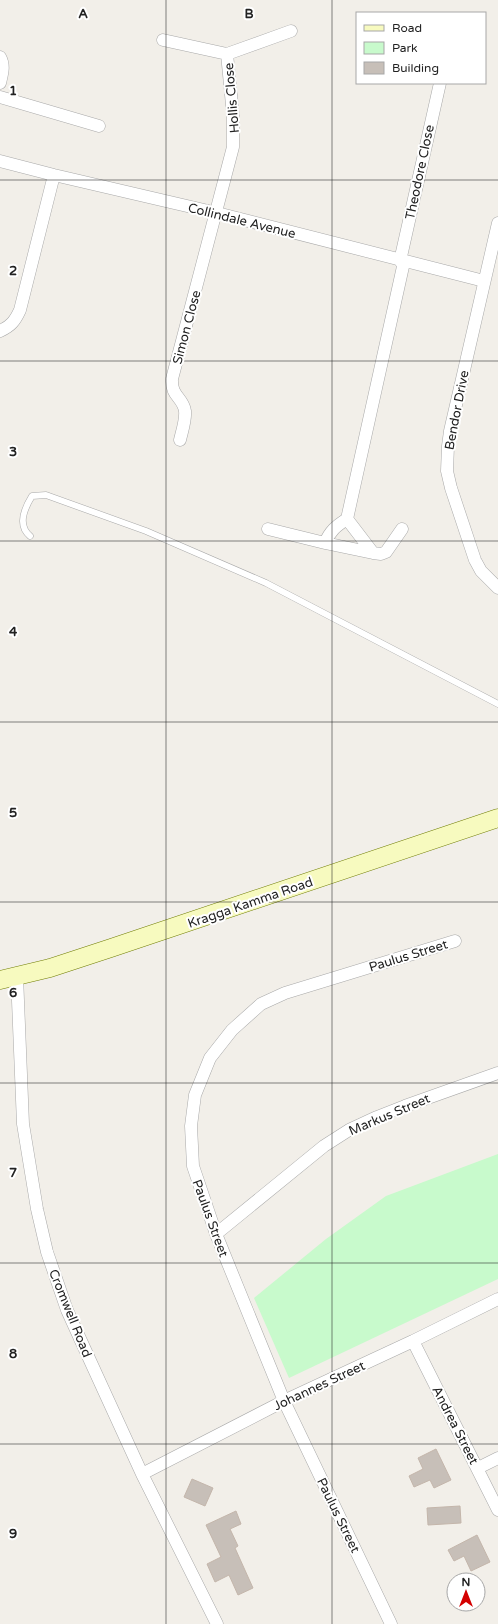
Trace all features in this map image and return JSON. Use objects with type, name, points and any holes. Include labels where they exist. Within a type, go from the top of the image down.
[{"type":"main road","name":"Kragga Kamma Road","points":[[8,978],[50,968],[119,946],[498,818]]},
{"type":"street","name":"Hollis Close","points":[[163,40],[227,54],[291,31]]},
{"type":"street","name":"Hollis Close","points":[[217,213],[235,134],[227,54]]},
{"type":"street","points":[[0,57],[3,71],[0,83]]},
{"type":"street","name":"Theodore Close","points":[[347,519],[440,84]]},
{"type":"street","points":[[0,97],[99,126]]},
{"type":"street","name":"Collindale Avenue","points":[[0,161],[217,213],[484,281]]},
{"type":"street","points":[[0,331],[8,327],[16,320],[20,310],[54,175]]},
{"type":"street","name":"Simon Close","points":[[180,440],[185,419],[185,410],[182,403],[174,393],[172,388],[172,379],[217,213]]},
{"type":"street","name":"Bendor Drive","points":[[498,223],[450,431],[447,465],[451,488],[476,560],[481,570],[498,588]]},
{"type":"street","points":[[325,543],[329,533],[347,519],[373,553]]},
{"type":"street","points":[[268,529],[325,543],[382,554],[386,552],[402,529]]},
{"type":"street","name":"Paulus Street","points":[[391,1624],[284,1401],[252,1325],[216,1234],[193,1166],[190,1126],[195,1095],[210,1058],[232,1030],[262,1004],[285,993],[455,941]]},
{"type":"street","name":"Cromwell Road","points":[[8,978],[23,1124],[34,1195],[47,1252],[70,1317],[142,1474],[216,1624]]},
{"type":"street","name":"Markus Street","points":[[216,1234],[324,1146],[349,1130],[405,1106],[498,1073]]},
{"type":"street","name":"Johannes Street","points":[[142,1474],[284,1401],[413,1341],[498,1299]]},
{"type":"street","name":"Andrea Street","points":[[413,1341],[498,1510]]},
{"type":"street","points":[[478,1468],[498,1458]]},
{"type":"lane","points":[[30,536],[23,527],[23,518],[27,504],[32,496],[38,495],[46,495],[146,530],[266,583],[498,704]]},
{"type":"green space","points":[[498,1154],[498,1279],[289,1378],[254,1298],[326,1239],[386,1196]]},
{"type":"building","points":[[436,1449],[451,1480],[434,1488],[430,1480],[414,1487],[409,1476],[423,1469],[418,1458]]},
{"type":"building","points":[[192,1479],[213,1488],[205,1506],[184,1497]]},
{"type":"building","points":[[460,1506],[461,1523],[428,1525],[427,1508]]},
{"type":"building","points":[[236,1511],[241,1524],[230,1529],[238,1546],[235,1548],[253,1588],[238,1595],[229,1575],[215,1582],[207,1564],[221,1557],[206,1525]]},
{"type":"building","points":[[477,1535],[490,1562],[471,1571],[464,1556],[454,1561],[448,1550]]}]
